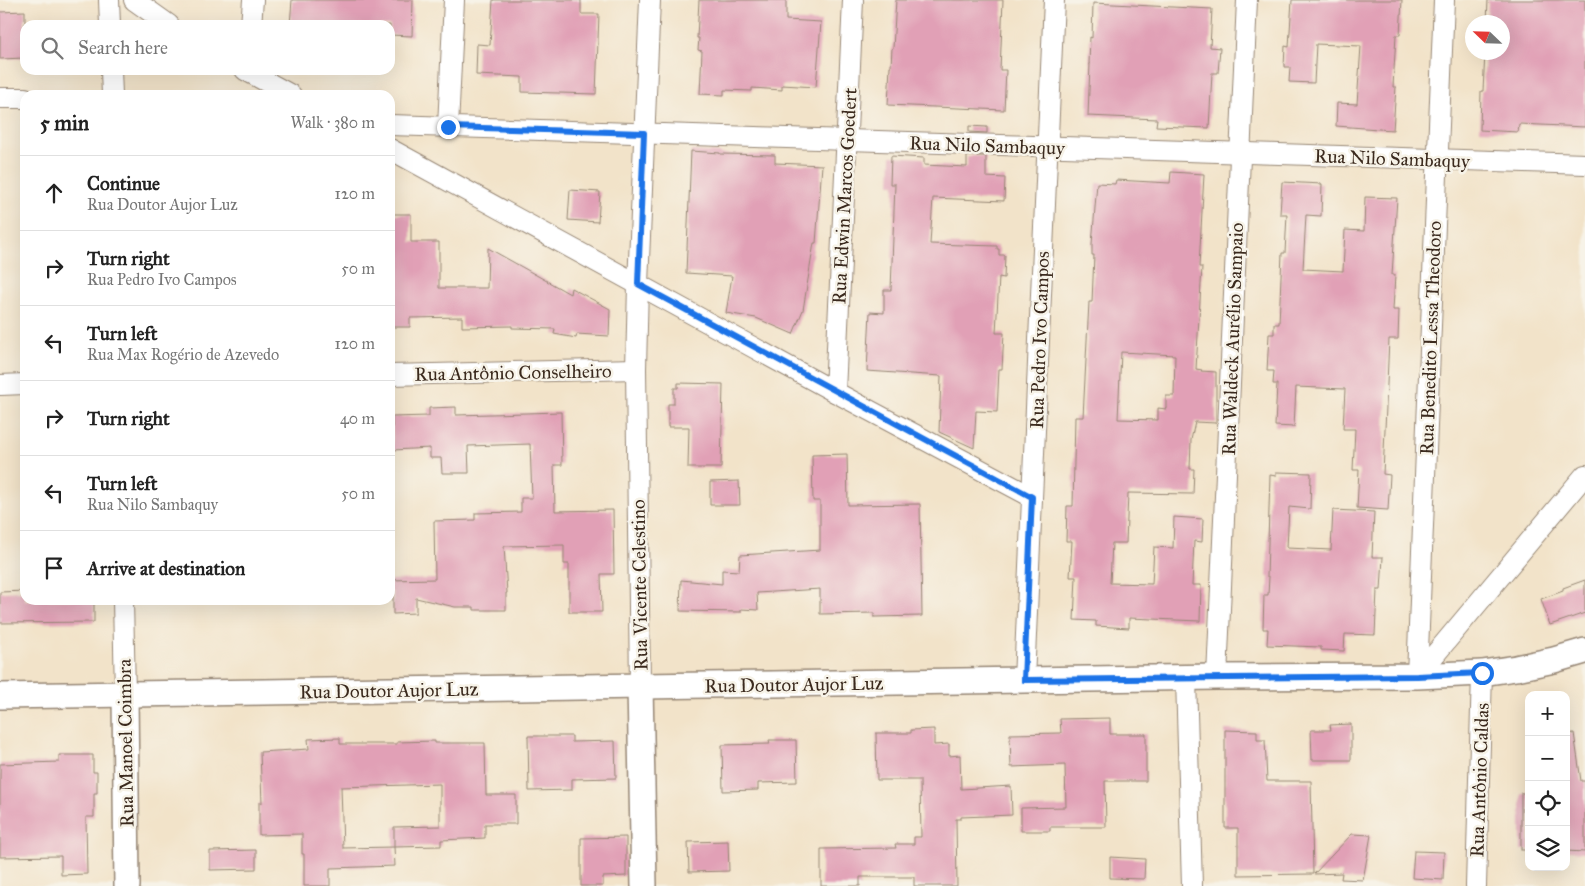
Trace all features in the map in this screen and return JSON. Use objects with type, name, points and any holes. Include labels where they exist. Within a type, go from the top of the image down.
[{"type":"street","points":[[110,0],[110,20]]},
{"type":"street","points":[[134,0],[162,20]]},
{"type":"street","points":[[252,20],[253,0]]},
{"type":"street","points":[[448,127],[454,0]]},
{"type":"street","name":"Rua Vicente Celestino","points":[[644,886],[636,369],[650,0]]},
{"type":"street","name":"Rua Edwin Marcos Goedert","points":[[835,392],[853,0]]},
{"type":"street","name":"Rua Pedro Ivo Campos","points":[[1024,680],[1054,0]]},
{"type":"street","name":"Rua Waldeck Aurélio Sampaio","points":[[1218,677],[1247,0]]},
{"type":"street","name":"Rua Benedito Lessa Theodoro","points":[[1417,676],[1444,0]]},
{"type":"street","points":[[111,75],[112,90]]},
{"type":"street","points":[[255,75],[282,90]]},
{"type":"street","points":[[0,98],[20,98]]},
{"type":"street","name":"Rua Nilo Sambaquy","points":[[395,125],[1585,164]]},
{"type":"street","points":[[395,152],[835,392],[1032,497]]},
{"type":"street","name":"Rua Antônio Conselheiro","points":[[395,375],[636,369]]},
{"type":"street","points":[[0,385],[20,384]]},
{"type":"street","points":[[1417,676],[1585,474]]},
{"type":"street","name":"Rua Manoel Coimbra","points":[[123,605],[127,886]]},
{"type":"street","name":"Rua Doutor Aujor Luz","points":[[0,696],[1218,677],[1417,676],[1482,673],[1516,668],[1554,660],[1585,650]]},
{"type":"street","name":"Rua Antônio Caldas","points":[[1476,886],[1482,673]]},
{"type":"street","points":[[1186,678],[1192,886]]},
{"type":"building","points":[[292,0],[413,0],[412,36],[395,35],[395,20],[290,20]]},
{"type":"building","points":[[493,0],[581,0],[581,14],[599,14],[596,94],[522,92],[522,77],[476,75],[477,44],[490,45]]},
{"type":"building","points":[[699,0],[786,0],[786,20],[821,22],[816,87],[782,85],[782,90],[752,88],[752,91],[724,90],[724,95],[700,94],[702,51],[698,50],[699,38],[697,38]]},
{"type":"building","points":[[896,0],[1003,0],[1000,70],[1006,70],[1004,110],[888,105]]},
{"type":"building","points":[[1292,0],[1402,0],[1400,35],[1396,35],[1393,87],[1396,87],[1393,130],[1336,126],[1337,103],[1357,104],[1361,46],[1316,44],[1314,83],[1289,82],[1290,67],[1284,67],[1285,46],[1289,47]]},
{"type":"building","points":[[1488,0],[1585,0],[1585,127],[1519,124],[1518,132],[1480,130],[1481,91],[1483,91],[1485,60],[1510,60],[1510,15],[1487,15]]},
{"type":"building","points":[[1093,3],[1212,9],[1210,47],[1220,48],[1218,73],[1212,73],[1209,128],[1156,126],[1157,119],[1088,116]]},
{"type":"building","points":[[25,11],[25,20],[20,20],[20,58],[0,59],[0,12]]},
{"type":"building","points":[[969,126],[987,127],[987,133],[969,132]]},
{"type":"building","points":[[691,151],[720,154],[775,155],[775,163],[822,165],[816,243],[814,243],[803,310],[793,334],[756,318],[726,313],[732,276],[686,273]]},
{"type":"building","points":[[891,156],[924,158],[924,165],[967,167],[967,156],[986,156],[986,177],[1005,178],[1004,201],[933,198],[930,244],[997,246],[999,255],[1005,255],[1004,278],[999,277],[996,333],[1004,333],[1002,369],[999,369],[997,412],[976,411],[974,448],[939,432],[941,376],[867,371],[870,312],[884,313],[884,290],[891,290],[895,184],[890,184]]},
{"type":"building","points":[[1171,172],[1204,174],[1199,267],[1202,267],[1196,369],[1216,372],[1216,423],[1195,422],[1191,440],[1190,469],[1194,469],[1193,494],[1128,493],[1126,543],[1112,543],[1110,583],[1152,584],[1154,547],[1173,548],[1174,517],[1203,519],[1202,542],[1194,541],[1192,585],[1201,585],[1200,621],[1129,618],[1129,628],[1096,626],[1096,621],[1074,620],[1076,577],[1070,577],[1072,541],[1066,541],[1067,506],[1073,506],[1075,417],[1083,417],[1089,302],[1092,302],[1094,255],[1092,255],[1092,244],[1097,183],[1115,184],[1116,180],[1170,183]],"holes":[[[1121,352],[1175,355],[1174,396],[1166,396],[1166,409],[1158,408],[1158,420],[1118,419]]]},
{"type":"building","points":[[1282,182],[1322,184],[1321,216],[1306,215],[1303,269],[1343,271],[1345,230],[1364,231],[1365,197],[1397,198],[1392,275],[1395,275],[1393,310],[1399,310],[1398,339],[1389,339],[1383,474],[1390,475],[1388,510],[1357,508],[1359,470],[1353,470],[1355,429],[1343,429],[1345,389],[1296,387],[1294,427],[1275,426],[1277,384],[1273,384],[1274,371],[1267,371],[1269,334],[1274,334],[1274,324],[1279,324],[1282,253],[1285,253],[1287,214],[1280,214]]},
{"type":"building","points":[[570,190],[600,192],[598,222],[568,220]]},
{"type":"building","points":[[395,214],[411,214],[411,242],[439,242],[439,288],[487,288],[488,248],[570,294],[571,288],[610,309],[609,336],[577,334],[576,338],[554,334],[555,329],[512,328],[512,326],[462,327],[462,317],[410,318],[410,327],[395,327]]},
{"type":"building","points":[[678,383],[723,384],[721,468],[688,468],[689,427],[668,427],[668,404],[674,404],[674,388],[678,388]]},
{"type":"building","points":[[456,407],[456,415],[561,412],[562,465],[554,465],[555,511],[613,510],[614,574],[601,574],[602,612],[569,612],[569,564],[564,564],[564,545],[504,546],[507,593],[506,610],[474,610],[474,607],[455,607],[416,598],[416,613],[393,614],[395,580],[435,579],[434,521],[475,520],[475,513],[521,512],[521,498],[532,498],[530,444],[468,446],[469,473],[442,473],[441,458],[430,458],[430,448],[395,450],[395,417],[429,416],[429,408]]},
{"type":"building","points":[[847,454],[848,505],[920,504],[922,616],[874,617],[874,613],[820,614],[820,589],[757,593],[758,610],[741,609],[741,612],[680,611],[681,580],[722,584],[722,570],[739,571],[740,555],[820,550],[820,501],[813,501],[812,455]]},
{"type":"building","points":[[1276,472],[1311,473],[1310,509],[1289,507],[1287,548],[1331,550],[1333,510],[1374,512],[1372,557],[1383,557],[1381,590],[1377,590],[1375,635],[1345,634],[1344,651],[1321,650],[1321,647],[1267,645],[1268,629],[1263,629],[1264,595],[1268,595],[1269,577],[1267,577],[1270,475],[1276,476]]},
{"type":"building","points":[[739,481],[740,505],[710,505],[710,482]]},
{"type":"building","points":[[1585,580],[1585,613],[1550,625],[1541,599]]},
{"type":"building","points":[[20,591],[20,605],[94,605],[94,622],[0,623],[0,592]]},
{"type":"building","points":[[1110,718],[1110,734],[1146,734],[1146,781],[1105,781],[1106,827],[1050,827],[1050,831],[1021,831],[1021,808],[1066,807],[1065,765],[1011,767],[1010,734],[1061,733],[1060,719]]},
{"type":"building","points":[[1351,724],[1351,760],[1312,760],[1311,730],[1331,730],[1330,725]]},
{"type":"building","points":[[934,729],[934,745],[949,744],[949,756],[960,755],[961,789],[1011,786],[1012,815],[961,817],[961,819],[956,819],[957,886],[914,886],[914,877],[860,877],[860,886],[821,886],[821,849],[896,848],[895,844],[914,844],[914,837],[921,837],[920,780],[877,780],[876,733],[911,733],[911,730]]},
{"type":"building","points":[[1225,730],[1257,731],[1257,740],[1265,740],[1267,781],[1311,781],[1313,874],[1238,875],[1238,828],[1225,828]]},
{"type":"building","points":[[1574,733],[1581,781],[1585,781],[1585,852],[1570,851],[1570,734]]},
{"type":"building","points":[[528,736],[572,736],[572,742],[615,741],[616,778],[572,779],[572,790],[529,791]]},
{"type":"building","points":[[340,738],[340,744],[397,744],[397,742],[435,741],[435,743],[485,743],[486,795],[516,795],[516,824],[485,824],[485,838],[441,840],[441,846],[394,847],[395,866],[330,868],[330,886],[304,886],[302,834],[259,835],[259,803],[262,803],[260,752],[309,749],[308,739]],"holes":[[[440,784],[440,826],[394,827],[394,847],[343,848],[341,787]]]},
{"type":"building","points":[[769,740],[796,740],[797,782],[758,783],[758,790],[723,791],[722,745],[770,744]]},
{"type":"building","points":[[59,755],[93,755],[93,772],[97,772],[97,793],[94,793],[94,817],[86,817],[87,874],[61,875],[61,856],[0,857],[0,764],[59,762]]},
{"type":"building","points":[[1521,793],[1525,793],[1525,850],[1521,850]]},
{"type":"building","points":[[1352,834],[1371,835],[1363,880],[1341,879],[1342,873],[1314,874]]},
{"type":"building","points":[[626,837],[626,876],[603,877],[603,886],[581,886],[581,838]]},
{"type":"building","points":[[728,841],[729,871],[689,872],[688,842]]},
{"type":"building","points":[[256,850],[256,869],[210,870],[210,851]]},
{"type":"building","points":[[1414,851],[1444,852],[1443,880],[1412,878]]},
{"type":"building","points":[[1110,857],[1145,859],[1144,879],[1110,878]]},
{"type":"route","points":[[448,127],[644,133],[638,284],[1032,497],[1024,680],[1417,676],[1482,673]]}]
